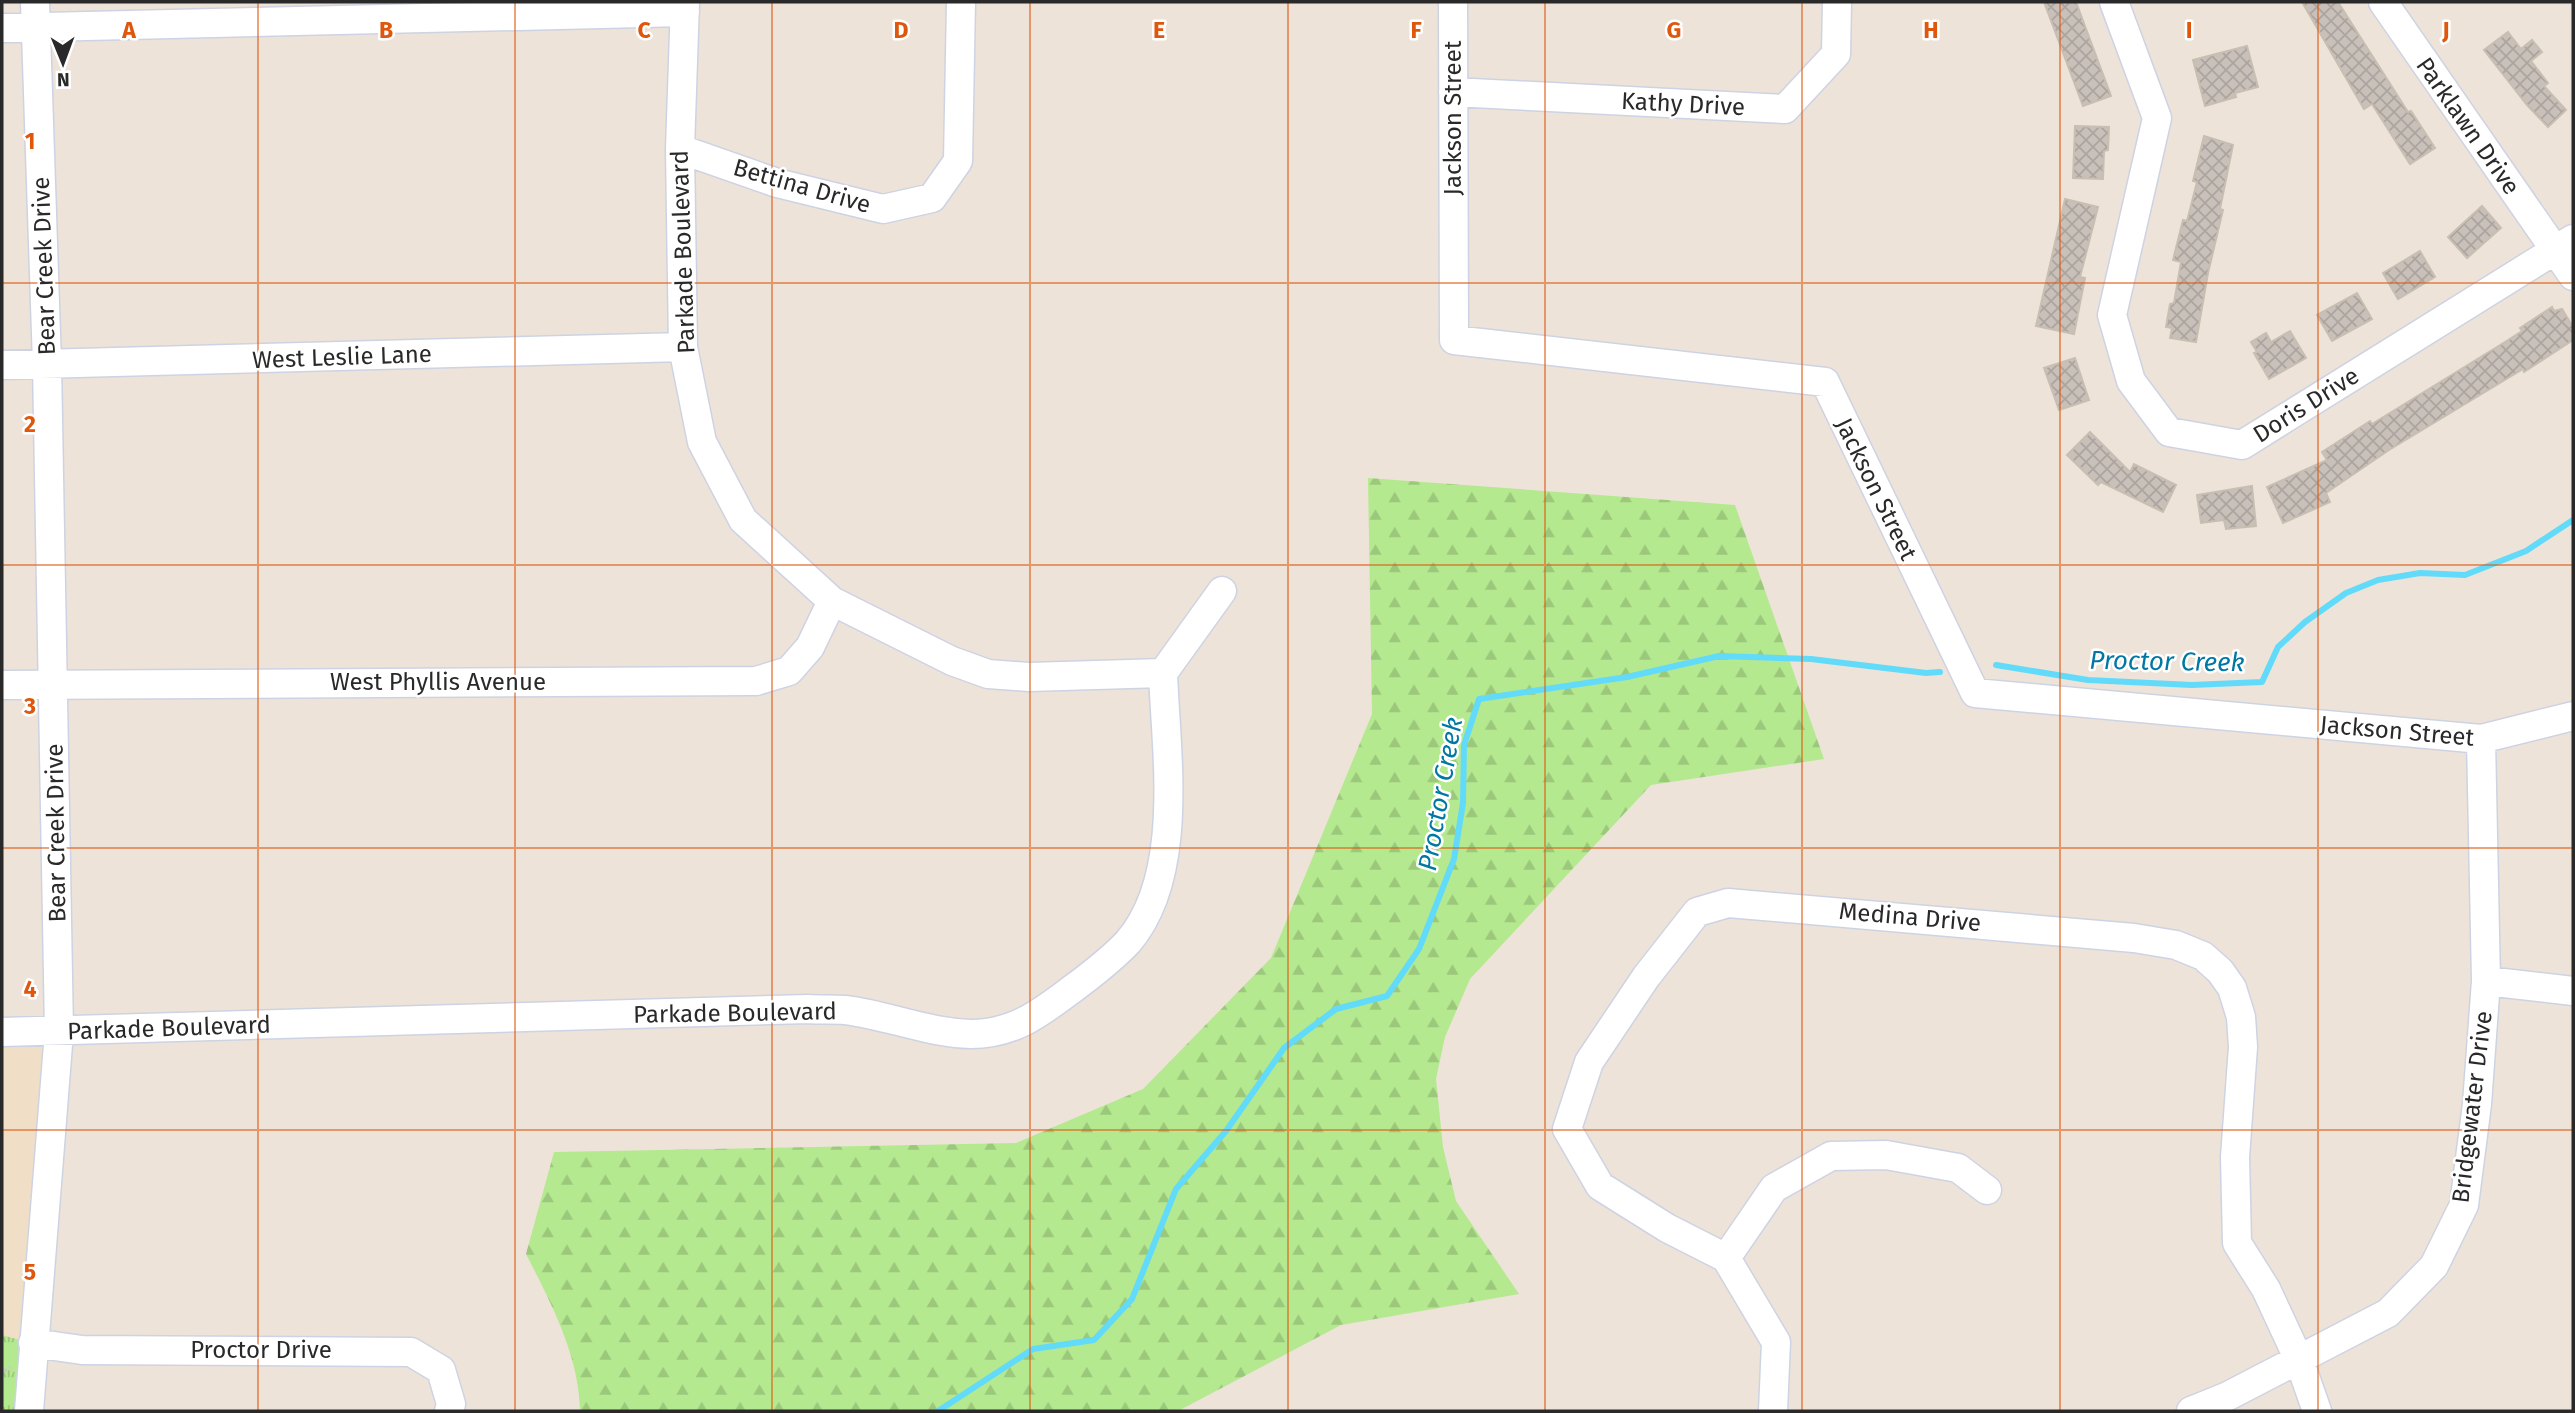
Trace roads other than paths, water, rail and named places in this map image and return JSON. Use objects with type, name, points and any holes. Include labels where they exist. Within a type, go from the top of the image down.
[{"type":"street","name":"Bettina Drive","points":[[680,149],[777,183],[883,209],[932,198],[958,161],[961,2]]},
{"type":"street","name":"Jackson Street","points":[[1452,2],[1454,340],[1825,382],[1975,693],[2481,739],[2573,716]]},
{"type":"street","name":"Kathy Drive","points":[[1453,92],[1785,109],[1836,54],[1838,2]]},
{"type":"street","name":"Doris Drive","points":[[2114,2],[2157,118],[2112,315],[2131,381],[2169,432],[2242,445],[2563,245]]},
{"type":"street","name":"Parklawn Drive","points":[[2383,2],[2563,245],[2573,276]]},
{"type":"street","name":"Parkade Boulevard","points":[[2,1032],[808,1009],[846,1010],[941,1031],[972,1034],[1003,1030],[1037,1016],[1088,977],[1128,941],[1150,907],[1162,869],[1169,820],[1163,673],[1029,677],[988,674],[952,662],[832,601],[743,520],[702,442],[683,347],[680,149],[685,7]]},
{"type":"street","points":[[2,29],[35,15],[685,7]]},
{"type":"street","name":"Bear Creek Drive","points":[[29,1411],[59,1032],[47,364],[35,15]]},
{"type":"street","name":"West Leslie Lane","points":[[2,365],[683,347]]},
{"type":"street","points":[[1163,673],[1222,591]]},
{"type":"street","name":"West Phyllis Avenue","points":[[2,685],[756,681],[789,671],[810,647],[832,601]]},
{"type":"street","name":"Bridgewater Drive","points":[[2191,1411],[2228,1396],[2388,1313],[2434,1266],[2464,1205],[2477,1104],[2487,981],[2481,739]]},
{"type":"street","name":"Medina Drive","points":[[1726,1258],[1667,1228],[1600,1186],[1567,1129],[1589,1062],[1646,977],[1696,912],[1728,903],[2134,938],[2176,945],[2203,956],[2220,971],[2232,988],[2241,1017],[2243,1047],[2235,1157],[2237,1244],[2266,1289],[2300,1360],[2317,1411]]},
{"type":"street","points":[[2487,981],[2573,991]]},
{"type":"street","points":[[1773,1411],[1776,1342],[1726,1258],[1773,1188],[1831,1156],[1886,1155],[1958,1168],[1987,1190]]},
{"type":"street","name":"Proctor Drive","points":[[33,1343],[82,1350],[411,1352],[441,1370],[451,1404],[449,1411]]},
{"type":"waterway","name":"Proctor Creek","points":[[1996,665],[2088,680],[2192,685],[2262,682],[2278,647],[2305,622],[2346,593],[2378,580],[2420,573],[2465,575],[2526,551],[2573,520]]},
{"type":"waterway","name":"Proctor Creek","points":[[938,1411],[1033,1349],[1094,1340],[1132,1299],[1176,1189],[1226,1131],[1284,1048],[1336,1009],[1387,996],[1419,949],[1454,859],[1463,803],[1464,745],[1479,699],[1627,677],[1719,656],[1811,659],[1926,673],[1940,672]]}]
